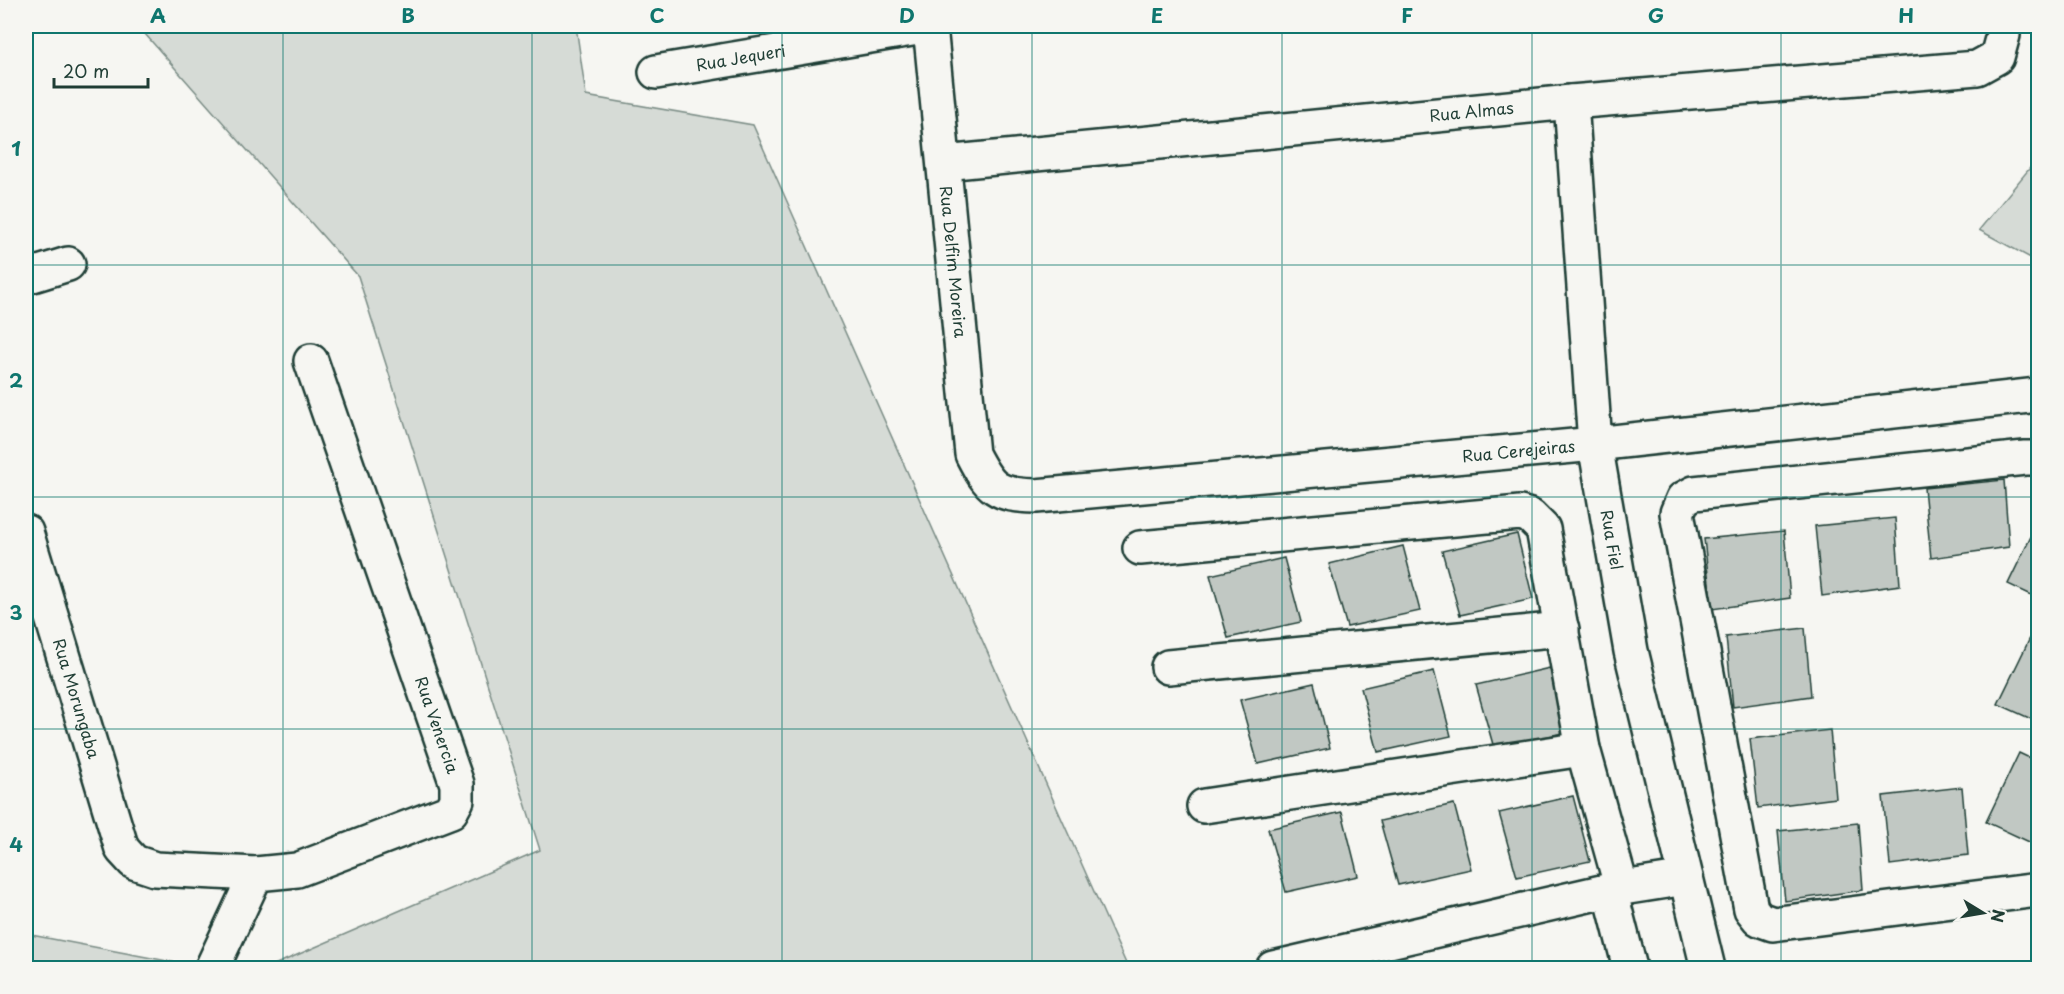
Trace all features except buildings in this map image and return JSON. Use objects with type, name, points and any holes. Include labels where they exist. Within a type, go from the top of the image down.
[{"type":"street","name":"Rua Jequeri","points":[[656,72],[930,26]]},
{"type":"street","name":"Rua Delfim Moreira","points":[[930,26],[972,454],[982,472],[998,491]]},
{"type":"street","name":"Rua Almas","points":[[944,163],[1571,102],[1977,68],[1996,57],[2003,35],[2002,26]]},
{"type":"street","name":"Rua Fiel","points":[[1571,102],[1595,444],[1631,651],[1708,969]]},
{"type":"street","points":[[26,277],[68,264]]},
{"type":"street","name":"Rua Venercia","points":[[134,862],[155,869],[256,874],[297,870],[439,817],[451,811],[458,800],[458,784],[311,361]]},
{"type":"street","name":"Rua Cerejeiras","points":[[998,491],[1016,496],[1036,496],[1595,444],[2038,395]]},
{"type":"street","points":[[2038,458],[1694,493],[1683,499],[1677,513],[1750,909],[1759,919],[1773,924],[2038,890]]},
{"type":"street","points":[[1140,548],[1520,513],[1530,516],[1543,529],[1582,749],[1616,889],[1630,969]]},
{"type":"street","name":"Rua Morungaba","points":[[26,532],[122,849],[134,862]]},
{"type":"street","points":[[1168,667],[1562,629]]},
{"type":"street","points":[[1204,806],[1582,749]]},
{"type":"street","points":[[212,969],[256,874]]},
{"type":"street","points":[[1273,969],[1349,960],[1616,889],[1686,878]]},
{"type":"shaded area","points":[[138,26],[576,26],[586,96],[753,125],[1128,968],[267,968],[540,850],[358,276]]},
{"type":"shaded area","points":[[2038,158],[2038,262],[1979,230]]},
{"type":"shaded area","points":[[26,934],[204,968],[26,968]]}]
